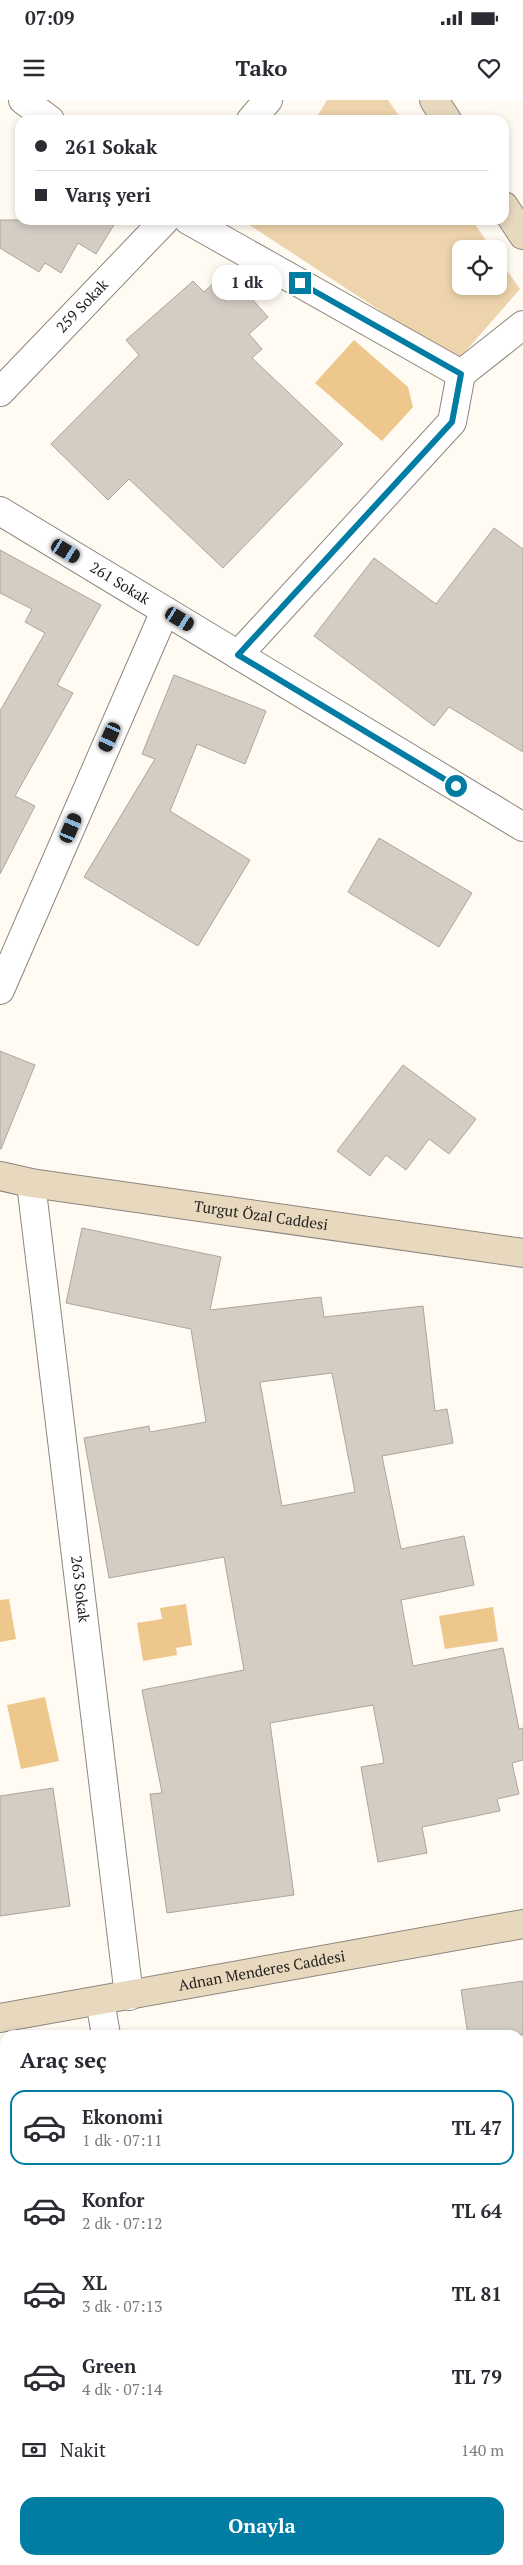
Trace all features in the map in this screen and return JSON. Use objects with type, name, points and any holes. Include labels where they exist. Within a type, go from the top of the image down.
[{"type":"street","points":[[23,100],[43,115]]},
{"type":"street","points":[[255,115],[268,100]]},
{"type":"street","points":[[434,100],[444,115]]},
{"type":"street","points":[[509,213],[523,234]]},
{"type":"street","name":"259 Sokak","points":[[0,392],[160,225]]},
{"type":"street","points":[[197,225],[461,374]]},
{"type":"street","points":[[238,655],[452,422],[461,374],[523,325]]},
{"type":"street","name":"261 Sokak","points":[[0,511],[523,827]]},
{"type":"street","points":[[0,990],[165,611]]},
{"type":"street","name":"Turgut Özal Caddesi","points":[[0,1176],[31,1183],[523,1254]]},
{"type":"street","name":"263 Sokak","points":[[31,1183],[129,1996]]},
{"type":"street","name":"Adnan Menderes Caddesi","points":[[0,2018],[523,1924]]},
{"type":"street","points":[[100,2000],[105,2030]]},
{"type":"shaded area","points":[[327,100],[388,100],[398,115],[318,115]]},
{"type":"shaded area","points":[[250,225],[475,225],[486,240],[452,240],[452,295],[507,295],[507,270],[520,289],[457,361]]},
{"type":"shaded area","points":[[354,340],[408,387],[413,407],[382,441],[315,383]]},
{"type":"shaded area","points":[[9,1599],[16,1639],[0,1642],[0,1600]]},
{"type":"shaded area","points":[[186,1604],[192,1645],[176,1648],[177,1655],[143,1661],[137,1623],[162,1619],[160,1608]]},
{"type":"shaded area","points":[[493,1607],[498,1641],[445,1649],[439,1616]]},
{"type":"shaded area","points":[[45,1697],[59,1761],[21,1769],[7,1705]]},
{"type":"building","points":[[0,220],[15,220],[15,225],[114,225],[96,254],[78,243],[61,273],[45,263],[39,272],[0,248]]},
{"type":"building","points":[[227,271],[268,317],[249,334],[262,349],[252,358],[343,444],[223,568],[129,479],[108,500],[51,444],[139,355],[126,340],[193,281],[204,292]]},
{"type":"building","points":[[494,528],[523,549],[523,752],[449,707],[434,726],[314,636],[374,558],[436,604]]},
{"type":"building","points":[[0,550],[101,605],[57,685],[73,693],[15,796],[35,806],[0,874],[0,711],[45,633],[25,622],[32,609],[0,593]]},
{"type":"building","points":[[174,675],[266,711],[245,764],[197,744],[170,811],[250,860],[198,946],[84,877],[155,759],[142,754]]},
{"type":"building","points":[[379,838],[472,893],[439,947],[348,892]]},
{"type":"building","points":[[0,1051],[35,1065],[1,1149],[0,1149]]},
{"type":"building","points":[[403,1065],[476,1119],[449,1154],[429,1139],[406,1170],[386,1155],[370,1176],[337,1151]]},
{"type":"building","points":[[82,1228],[221,1257],[210,1310],[321,1297],[324,1317],[423,1306],[435,1411],[447,1409],[453,1443],[382,1456],[401,1549],[464,1536],[474,1585],[401,1600],[413,1666],[503,1648],[519,1729],[523,1728],[523,1760],[512,1763],[519,1794],[497,1799],[500,1811],[422,1827],[427,1853],[378,1862],[361,1767],[384,1763],[373,1705],[270,1723],[294,1895],[167,1913],[150,1794],[162,1793],[142,1690],[244,1670],[224,1557],[109,1578],[84,1438],[149,1426],[150,1432],[206,1422],[191,1329],[66,1303]],"holes":[[[332,1373],[355,1492],[282,1506],[260,1382]]]},
{"type":"building","points":[[53,1788],[70,1906],[0,1916],[0,1796]]},
{"type":"building","points":[[523,1981],[523,2030],[467,2030],[461,1990]]},
{"type":"route","points":[[300,283],[461,374],[452,422],[238,655],[456,786]]}]
